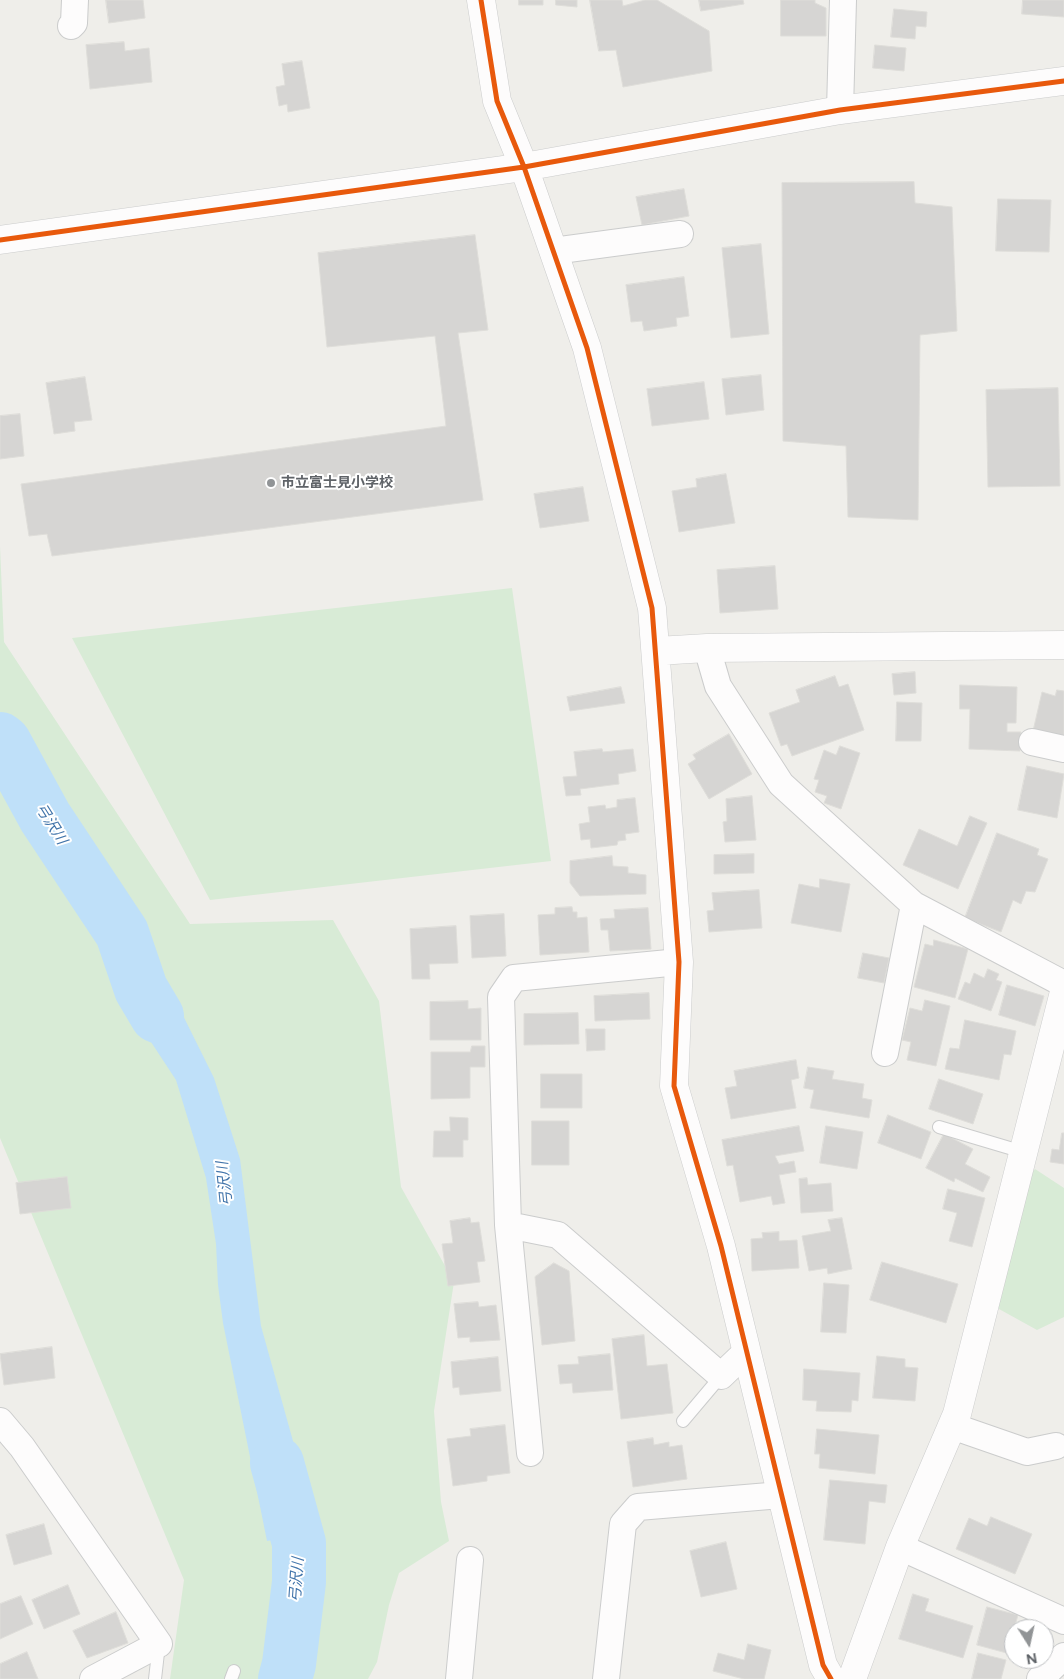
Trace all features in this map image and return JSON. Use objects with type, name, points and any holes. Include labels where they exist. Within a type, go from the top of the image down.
[{"type":"street","points":[[71,26],[74,22],[75,0]]},
{"type":"street","points":[[481,0],[496,101],[524,167],[587,348],[652,608],[657,651],[679,962],[674,1086],[721,1246],[823,1665],[832,1679]]},
{"type":"street","points":[[840,110],[843,0]]},
{"type":"street","points":[[0,240],[524,167],[840,110],[1064,81]]},
{"type":"street","points":[[553,250],[680,234]]},
{"type":"street","points":[[657,651],[707,648],[1064,645]]},
{"type":"street","points":[[707,648],[718,686],[781,784],[914,905],[1064,984]]},
{"type":"street","points":[[1032,742],[1064,749]]},
{"type":"street","points":[[885,1053],[914,905]]},
{"type":"street","points":[[530,1453],[508,1225],[501,997],[514,978],[679,962]]},
{"type":"street","points":[[852,1679],[900,1548],[957,1414],[1064,992]]},
{"type":"street","points":[[508,1225],[558,1235],[721,1376],[746,1352]]},
{"type":"street","points":[[0,1421],[22,1447],[159,1644],[93,1679]]},
{"type":"street","points":[[952,1426],[1027,1452],[1056,1446]]},
{"type":"street","points":[[606,1679],[623,1524],[638,1507],[781,1495]]},
{"type":"street","points":[[900,1548],[1064,1620]]},
{"type":"street","points":[[459,1679],[470,1560]]},
{"type":"street","points":[[1040,1679],[1064,1658]]},
{"type":"lane","points":[[939,1127],[1023,1152]]},
{"type":"lane","points":[[683,1421],[721,1376]]},
{"type":"lane","points":[[155,1679],[159,1644]]},
{"type":"green space","points":[[0,546],[4,642],[190,924],[333,920],[379,1001],[401,1187],[454,1282],[434,1411],[441,1502],[449,1541],[399,1573],[389,1605],[377,1662],[368,1679],[170,1679],[184,1580],[0,1138]]},
{"type":"green space","points":[[512,588],[551,861],[210,900],[72,638]]},
{"type":"green space","points":[[1035,1169],[1064,1188],[1064,1317],[1037,1330],[999,1309],[985,1257],[1007,1199]]},
{"type":"water","points":[[147,943],[214,1078],[240,1159],[261,1326],[318,1531],[267,1541],[223,1323],[218,1285],[216,1244],[206,1178],[176,1080],[130,1010],[104,957]]},
{"type":"water","points":[[316,1544],[318,1632],[305,1679],[266,1679],[281,1642],[277,1555]]},
{"type":"building","points":[[106,0],[143,0],[145,18],[109,23]]},
{"type":"building","points":[[519,0],[543,0],[543,5],[519,5]]},
{"type":"building","points":[[556,0],[577,0],[577,7],[556,5]]},
{"type":"building","points":[[590,0],[622,0],[623,6],[645,0],[657,0],[709,31],[712,71],[623,87],[616,50],[599,51]]},
{"type":"building","points":[[699,0],[743,0],[744,4],[701,11]]},
{"type":"building","points":[[781,0],[815,0],[815,3],[826,8],[826,36],[781,36]]},
{"type":"building","points":[[1023,0],[1064,0],[1064,17],[1022,14]]},
{"type":"building","points":[[894,9],[927,12],[926,27],[916,26],[915,39],[891,37]]},
{"type":"building","points":[[124,42],[125,51],[149,48],[152,82],[90,89],[86,45]]},
{"type":"building","points":[[875,45],[906,48],[904,71],[873,68]]},
{"type":"building","points":[[302,61],[310,108],[288,112],[287,104],[279,106],[276,87],[285,85],[282,64]]},
{"type":"building","points":[[914,182],[915,203],[952,207],[957,331],[920,335],[918,520],[848,517],[846,446],[783,441],[782,183]]},
{"type":"building","points":[[684,189],[689,216],[642,225],[636,197]]},
{"type":"building","points":[[998,199],[1051,200],[1049,252],[996,251]]},
{"type":"building","points":[[475,235],[488,330],[458,333],[483,500],[52,556],[47,534],[29,536],[21,484],[446,426],[435,336],[327,347],[318,253]]},
{"type":"building","points":[[761,244],[769,334],[731,338],[722,248]]},
{"type":"building","points":[[684,277],[689,316],[676,318],[677,326],[644,331],[642,321],[631,322],[626,285]]},
{"type":"building","points":[[761,375],[764,410],[726,415],[722,379]]},
{"type":"building","points":[[85,377],[92,420],[74,422],[75,431],[54,434],[46,383]]},
{"type":"building","points":[[704,382],[709,419],[652,426],[647,389]]},
{"type":"building","points":[[1058,388],[1060,486],[988,487],[986,390]]},
{"type":"building","points":[[20,414],[24,456],[0,459],[0,416]]},
{"type":"building","points":[[726,474],[735,523],[679,532],[672,491],[697,487],[696,479]]},
{"type":"building","points":[[583,487],[589,521],[540,528],[534,494]]},
{"type":"building","points":[[775,566],[778,609],[720,613],[717,570]]},
{"type":"building","points":[[915,672],[916,693],[894,695],[892,674]]},
{"type":"building","points":[[835,676],[839,687],[848,684],[864,730],[792,756],[787,744],[781,746],[769,713],[800,702],[796,690]]},
{"type":"building","points":[[960,685],[1017,687],[1016,723],[1007,723],[1007,732],[1021,732],[1020,751],[969,749],[970,709],[960,709]]},
{"type":"building","points":[[621,687],[625,703],[570,711],[567,697]]},
{"type":"building","points":[[1057,690],[1064,691],[1064,739],[1033,731],[1042,692],[1055,696]]},
{"type":"building","points":[[897,702],[922,703],[921,741],[896,741]]},
{"type":"building","points":[[729,734],[752,774],[709,799],[688,764],[696,759],[693,755]]},
{"type":"building","points":[[840,746],[860,753],[841,809],[824,803],[827,796],[815,792],[819,780],[814,779],[824,750],[836,755]]},
{"type":"building","points":[[602,749],[603,752],[633,749],[636,771],[618,774],[619,784],[580,789],[581,795],[566,796],[563,777],[577,776],[574,752]]},
{"type":"building","points":[[1027,766],[1064,774],[1057,818],[1018,810]]},
{"type":"building","points":[[752,796],[756,840],[725,842],[723,822],[727,821],[726,799]]},
{"type":"building","points":[[635,798],[639,832],[625,834],[626,840],[618,841],[617,845],[591,848],[590,839],[581,840],[579,824],[590,822],[588,807],[605,805],[606,809],[617,807],[617,800]]},
{"type":"building","points":[[970,816],[987,823],[958,889],[903,865],[919,829],[957,846]]},
{"type":"building","points":[[997,833],[1039,849],[1037,855],[1048,859],[1035,892],[1026,891],[1021,904],[1013,900],[1001,932],[965,918]]},
{"type":"building","points":[[754,854],[754,873],[714,874],[714,855]]},
{"type":"building","points":[[612,856],[613,866],[628,867],[628,873],[646,875],[646,894],[580,896],[570,883],[570,861]]},
{"type":"building","points":[[820,879],[850,884],[841,932],[791,923],[799,884],[819,888]]},
{"type":"building","points":[[759,890],[762,928],[709,932],[707,911],[714,910],[712,893]]},
{"type":"building","points":[[572,907],[573,912],[577,912],[577,918],[587,917],[589,952],[540,955],[538,915],[555,914],[555,908]]},
{"type":"building","points":[[648,908],[651,949],[610,951],[608,930],[601,930],[600,919],[615,918],[614,910]]},
{"type":"building","points":[[504,914],[506,956],[472,958],[470,916]]},
{"type":"building","points":[[456,926],[458,963],[429,964],[430,979],[412,979],[410,929]]},
{"type":"building","points":[[934,940],[968,949],[955,998],[914,987],[925,944],[933,946]]},
{"type":"building","points":[[863,953],[889,958],[884,983],[858,978]]},
{"type":"building","points":[[988,969],[999,974],[996,980],[1002,982],[991,1011],[958,999],[965,982],[970,984],[974,973],[984,978]]},
{"type":"building","points":[[1007,985],[1044,996],[1035,1026],[999,1015]]},
{"type":"building","points":[[649,993],[650,1019],[595,1021],[594,996]]},
{"type":"building","points":[[925,1000],[950,1006],[936,1066],[907,1060],[911,1042],[902,1040],[910,1008],[922,1011]]},
{"type":"building","points":[[468,1001],[468,1009],[481,1008],[481,1040],[430,1040],[430,1002]]},
{"type":"building","points":[[578,1013],[579,1044],[524,1045],[524,1014]]},
{"type":"building","points":[[965,1020],[1016,1031],[1011,1055],[1004,1054],[999,1080],[945,1069],[950,1048],[959,1049]]},
{"type":"building","points":[[586,1029],[605,1029],[605,1050],[587,1051]]},
{"type":"building","points":[[472,1046],[485,1046],[485,1067],[470,1067],[470,1098],[431,1099],[431,1052],[470,1052]]},
{"type":"building","points":[[796,1060],[799,1078],[791,1080],[796,1108],[731,1119],[725,1088],[737,1086],[734,1071]]},
{"type":"building","points":[[808,1067],[834,1071],[832,1079],[864,1084],[862,1098],[872,1100],[869,1118],[810,1108],[814,1090],[804,1088]]},
{"type":"building","points":[[541,1074],[582,1074],[582,1108],[541,1108]]},
{"type":"building","points":[[939,1079],[983,1094],[973,1124],[929,1109]]},
{"type":"building","points":[[888,1115],[931,1132],[921,1159],[878,1143]]},
{"type":"building","points":[[450,1117],[468,1118],[468,1140],[463,1140],[463,1157],[433,1157],[434,1131],[450,1131]]},
{"type":"building","points":[[532,1121],[569,1121],[569,1165],[532,1165]]},
{"type":"building","points":[[799,1126],[804,1151],[775,1156],[779,1164],[794,1161],[796,1172],[779,1175],[785,1203],[773,1205],[771,1196],[740,1202],[733,1165],[727,1166],[722,1140]]},
{"type":"building","points":[[826,1126],[863,1132],[857,1169],[820,1163]]},
{"type":"building","points":[[1062,1133],[1064,1133],[1064,1164],[1050,1162],[1052,1149],[1059,1150]]},
{"type":"building","points":[[944,1134],[973,1149],[965,1164],[990,1177],[983,1192],[955,1178],[954,1182],[926,1168]]},
{"type":"building","points":[[67,1177],[71,1208],[20,1214],[16,1183]]},
{"type":"building","points":[[807,1178],[808,1185],[831,1183],[833,1211],[801,1213],[799,1179]]},
{"type":"building","points":[[948,1189],[985,1198],[972,1247],[949,1241],[957,1213],[943,1209]]},
{"type":"building","points":[[470,1218],[471,1223],[479,1222],[485,1261],[477,1262],[480,1282],[448,1286],[442,1244],[453,1243],[450,1221]]},
{"type":"building","points":[[842,1218],[852,1269],[828,1274],[827,1268],[809,1271],[802,1236],[831,1231],[828,1220]]},
{"type":"building","points":[[779,1232],[779,1241],[797,1240],[799,1268],[752,1271],[751,1239],[763,1238],[762,1233]]},
{"type":"building","points":[[882,1262],[958,1284],[946,1323],[870,1300]]},
{"type":"building","points":[[554,1263],[569,1271],[575,1341],[542,1345],[535,1277]]},
{"type":"building","points":[[824,1283],[849,1285],[846,1333],[821,1332]]},
{"type":"building","points":[[478,1302],[479,1307],[496,1305],[500,1340],[470,1342],[470,1337],[458,1338],[454,1304]]},
{"type":"building","points":[[644,1335],[647,1366],[667,1364],[673,1413],[621,1419],[612,1339]]},
{"type":"building","points":[[52,1347],[55,1378],[4,1385],[0,1354]]},
{"type":"building","points":[[610,1354],[613,1390],[573,1393],[572,1383],[560,1384],[558,1365],[579,1364],[578,1357]]},
{"type":"building","points":[[877,1356],[905,1359],[905,1367],[918,1368],[915,1401],[873,1398]]},
{"type":"building","points":[[498,1357],[501,1391],[460,1395],[459,1387],[453,1388],[451,1362]]},
{"type":"building","points":[[804,1369],[860,1373],[858,1401],[852,1400],[851,1412],[816,1411],[817,1401],[803,1400]]},
{"type":"building","points":[[505,1425],[510,1473],[487,1476],[487,1481],[453,1486],[447,1439],[471,1436],[470,1429]]},
{"type":"building","points":[[817,1429],[879,1435],[875,1474],[819,1468],[820,1454],[815,1454]]},
{"type":"building","points":[[653,1438],[654,1445],[669,1442],[669,1447],[682,1445],[687,1479],[633,1487],[627,1442]]},
{"type":"building","points":[[830,1480],[887,1485],[885,1503],[869,1501],[865,1544],[824,1540]]},
{"type":"building","points":[[991,1517],[1032,1534],[1015,1574],[956,1549],[969,1518],[987,1526]]},
{"type":"building","points":[[44,1524],[52,1554],[14,1565],[6,1535]]},
{"type":"building","points":[[726,1542],[737,1589],[701,1597],[690,1551]]},
{"type":"building","points":[[68,1585],[80,1614],[44,1629],[32,1600]]},
{"type":"building","points":[[913,1594],[929,1599],[925,1611],[973,1626],[963,1658],[899,1639]]},
{"type":"building","points":[[21,1596],[33,1624],[0,1639],[0,1604]]},
{"type":"building","points":[[987,1607],[1018,1615],[1017,1619],[1004,1619],[1004,1652],[977,1645]]},
{"type":"building","points":[[116,1612],[128,1643],[87,1658],[73,1631]]},
{"type":"building","points":[[748,1644],[771,1650],[764,1679],[744,1679],[713,1671],[718,1653],[744,1660]]},
{"type":"building","points":[[27,1652],[38,1679],[0,1679],[0,1664]]},
{"type":"building","points":[[978,1653],[1004,1660],[1001,1679],[972,1679]]},
{"type":"waterway","name":"弓沢川","points":[[0,739],[4,742],[45,817],[122,933],[141,989],[157,1016]]},
{"type":"waterway","name":"弓沢川","points":[[277,1463],[299,1543],[299,1582],[289,1664],[285,1679]]},
{"type":"cycle path","points":[[481,0],[497,101],[524,167],[587,348],[652,608],[679,962],[674,1086],[721,1246],[823,1665],[831,1679]]},
{"type":"cycle path","points":[[0,240],[524,167],[840,110],[1064,81]]},
{"type":"place","name":"市立富士見小学校","points":[[271,483]]}]
